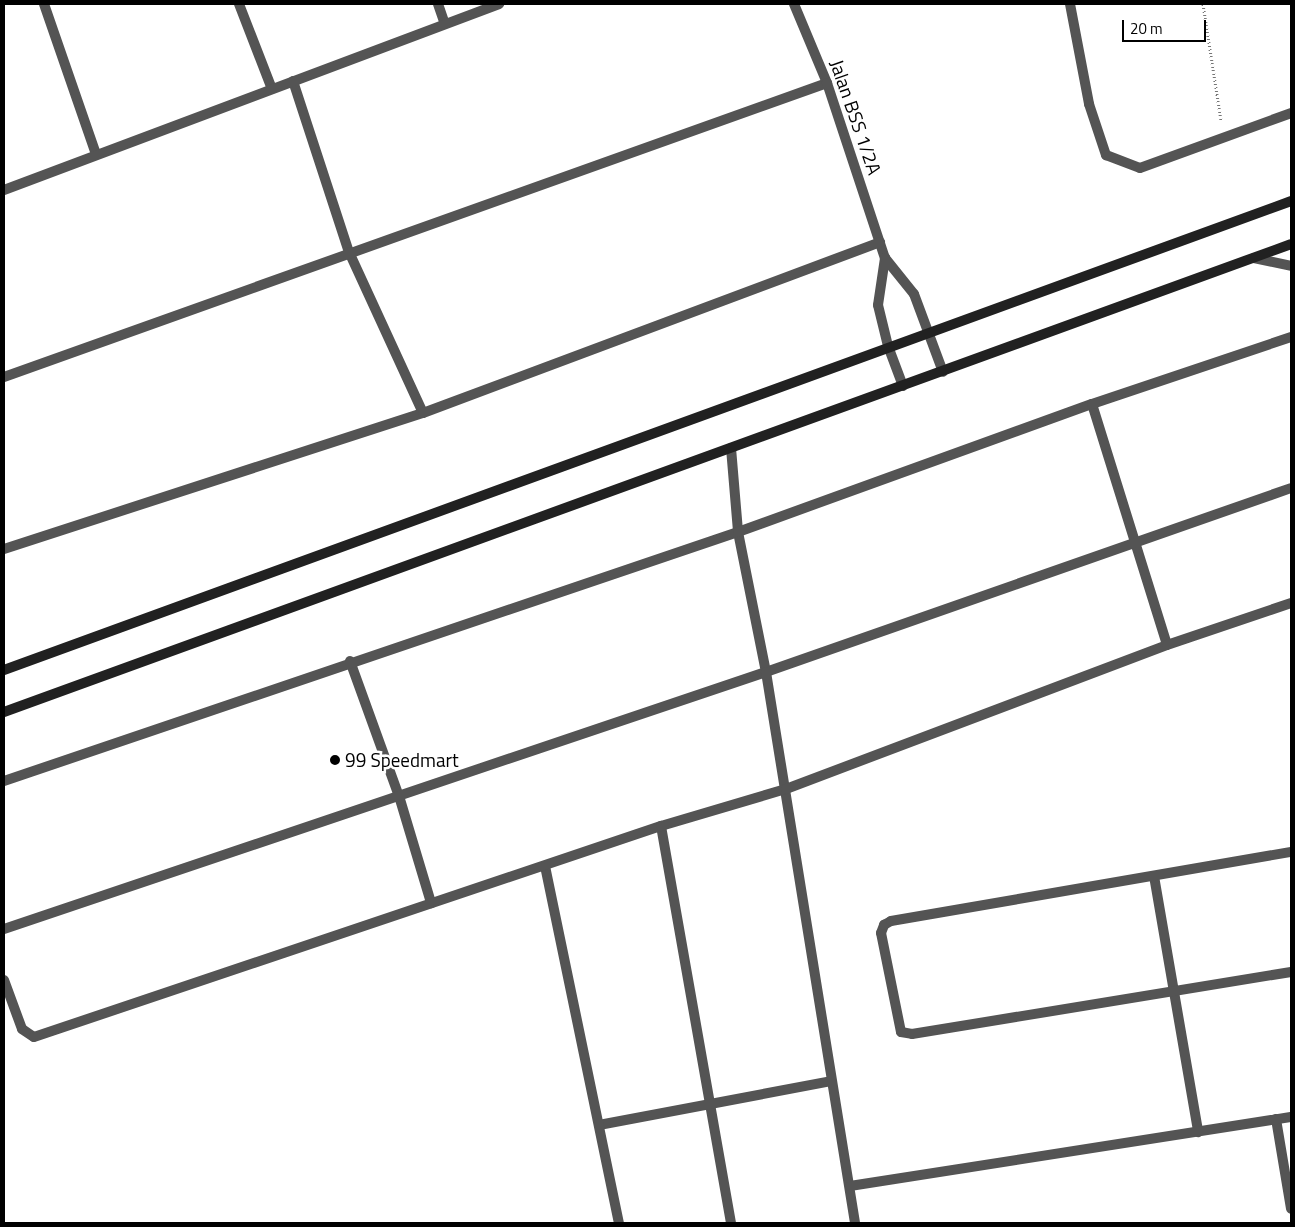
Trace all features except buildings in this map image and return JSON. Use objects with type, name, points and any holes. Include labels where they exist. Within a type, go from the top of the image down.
[{"type":"street","points":[[44,4],[96,154]]},
{"type":"street","points":[[239,4],[272,89]]},
{"type":"street","points":[[438,4],[445,24]]},
{"type":"street","points":[[4,190],[499,4]]},
{"type":"street","name":"Jalan BSS 1/2A","points":[[794,4],[827,83],[885,258]]},
{"type":"street","points":[[1070,4],[1089,104],[1106,155],[1140,168],[1291,113]]},
{"type":"street","points":[[293,80],[349,252],[423,413]]},
{"type":"street","points":[[4,378],[349,252],[827,83]]},
{"type":"street","points":[[4,670],[927,331],[1291,200]]},
{"type":"street","points":[[4,549],[423,413],[880,242]]},
{"type":"street","points":[[4,712],[1291,244]]},
{"type":"street","points":[[885,258],[914,294],[943,372]]},
{"type":"street","points":[[885,258],[878,306],[888,346],[903,386]]},
{"type":"street","points":[[1254,258],[1291,266]]},
{"type":"street","points":[[4,781],[350,661],[738,532],[1092,404],[1291,337]]},
{"type":"street","points":[[1092,404],[1167,645]]},
{"type":"street","points":[[731,448],[738,532],[766,672],[786,789],[855,1223]]},
{"type":"street","points":[[4,929],[766,672],[1291,488]]},
{"type":"street","points":[[4,980],[22,1028],[34,1037],[661,826],[786,789],[1167,645],[1291,603]]},
{"type":"street","points":[[350,661],[399,796],[431,903]]},
{"type":"street","points":[[661,826],[731,1223]]},
{"type":"street","points":[[1291,852],[890,921],[884,925],[881,934],[901,1032],[912,1034],[1291,972]]},
{"type":"street","points":[[545,866],[619,1223]]},
{"type":"street","points":[[1154,876],[1198,1132]]},
{"type":"street","points":[[599,1125],[710,1102],[831,1081]]},
{"type":"street","points":[[850,1186],[1291,1117]]},
{"type":"street","points":[[1276,1119],[1291,1209]]},
{"type":"path","points":[[1203,4],[1224,138]]},
{"type":"place","name":"99 Speedmart","points":[[335,760]]}]
